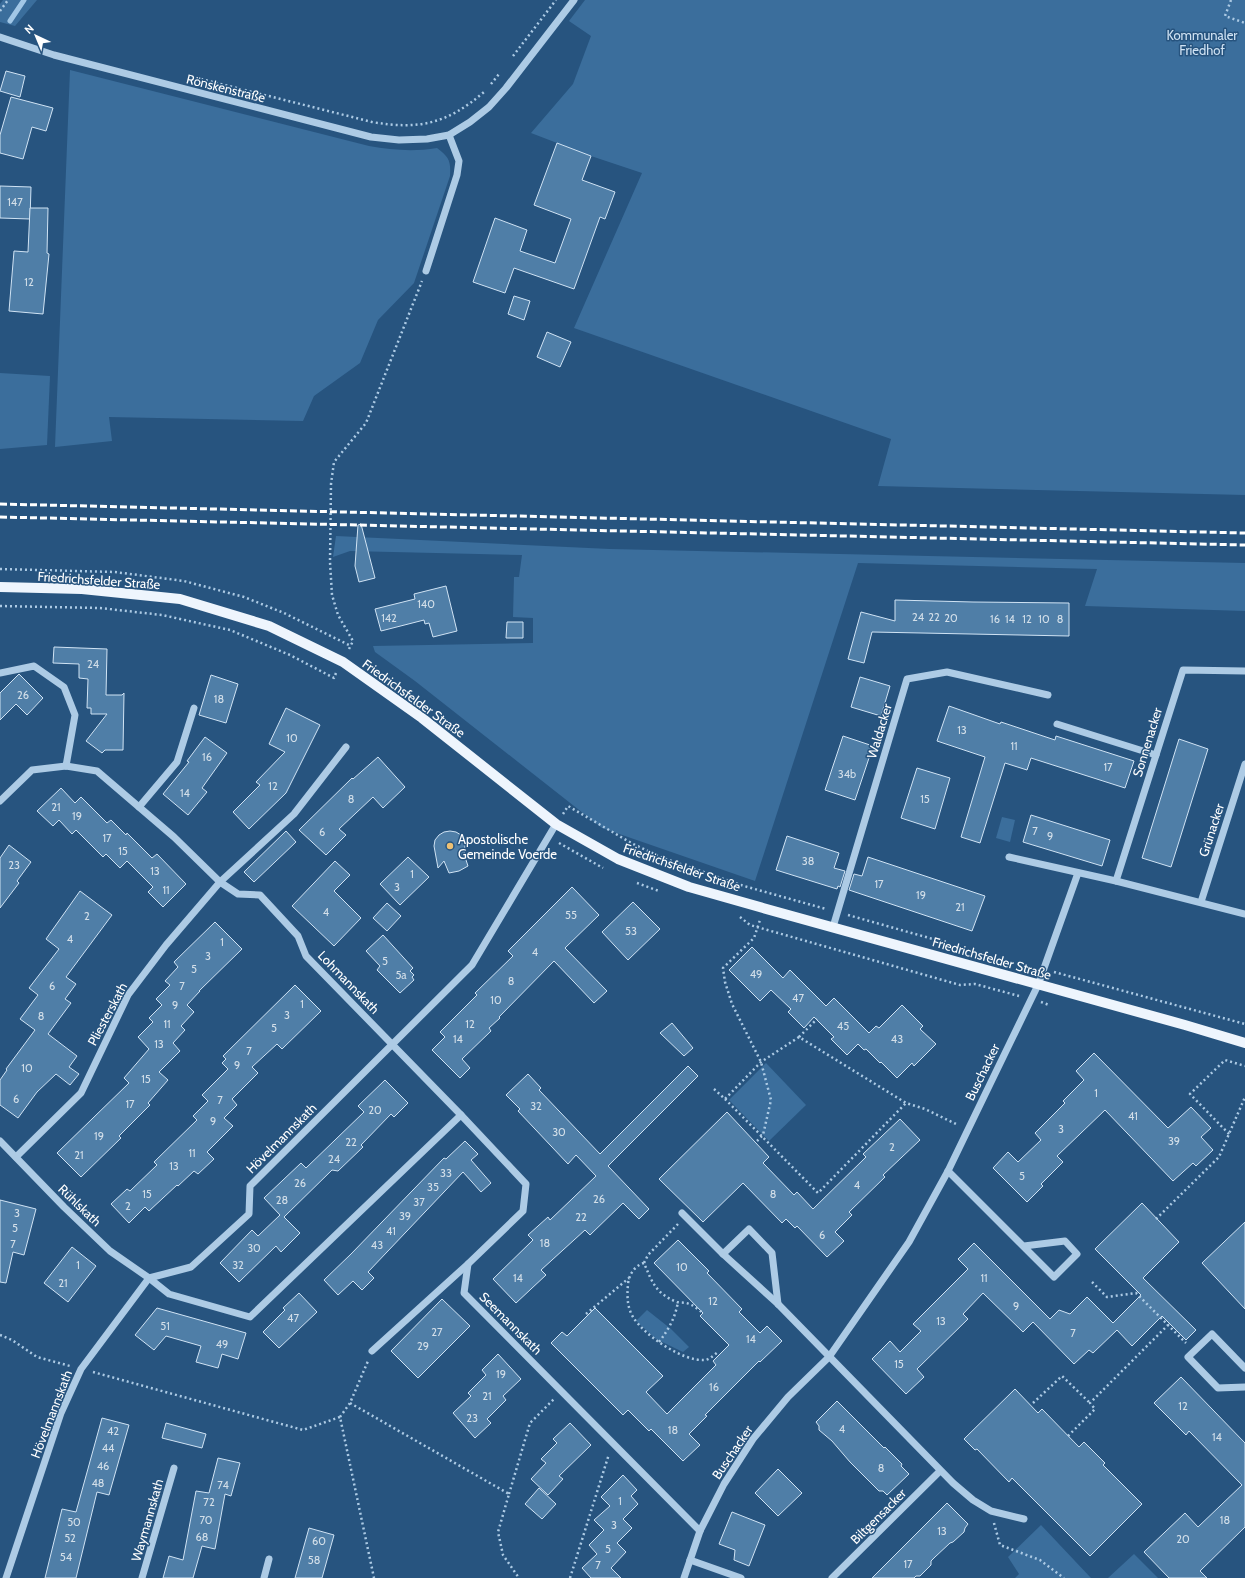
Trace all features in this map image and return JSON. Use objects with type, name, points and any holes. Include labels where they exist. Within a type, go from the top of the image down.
[{"type":"main road","name":"Friedrichsfelder Straße","points":[[0,587],[82,589],[180,599],[269,626],[343,662],[422,718],[556,824],[618,859],[689,886],[763,908],[1245,1043]]},
{"type":"street","name":"Rönskenstraße","points":[[0,37],[54,56],[370,136],[399,140],[427,139],[449,134],[489,107],[544,40],[574,0]]},
{"type":"street","points":[[426,271],[457,175],[459,160],[449,134]]},
{"type":"street","points":[[0,673],[34,666],[64,687],[75,715],[66,766]]},
{"type":"street","name":"Sonnenacker","points":[[1116,881],[1183,670],[1245,671]]},
{"type":"street","name":"Waldacker","points":[[833,927],[907,679],[947,672],[1048,695]]},
{"type":"street","points":[[140,808],[177,762],[194,708]]},
{"type":"street","points":[[1058,724],[1156,755]]},
{"type":"street","points":[[220,882],[294,814],[346,747]]},
{"type":"street","name":"Grünacker","points":[[1201,902],[1245,764]]},
{"type":"street","name":"Lohmannskath","points":[[0,801],[32,770],[66,766],[97,771],[174,837],[220,882],[238,894],[260,895],[298,936],[306,956],[392,1044]]},
{"type":"street","name":"Hövelmannskath","points":[[6,1578],[61,1413],[81,1369],[149,1278],[191,1267],[249,1214],[250,1186],[472,965],[556,824]]},
{"type":"street","points":[[1009,857],[1116,881],[1245,914]]},
{"type":"street","name":"Buschacker","points":[[684,1578],[700,1531],[724,1484],[753,1439],[788,1397],[829,1357],[909,1242],[948,1171],[1038,985],[1078,873]]},
{"type":"street","name":"Pliesterskath","points":[[16,1157],[81,1093],[128,995],[166,945],[220,882]]},
{"type":"street","points":[[372,1351],[468,1264],[523,1211],[526,1184],[461,1114],[392,1044]]},
{"type":"street","points":[[149,1278],[169,1294],[250,1317],[461,1114]]},
{"type":"street","name":"Rühlskath","points":[[0,1141],[64,1207],[110,1251],[149,1278]]},
{"type":"street","points":[[948,1171],[1054,1277],[1078,1254],[1066,1241],[1024,1246]]},
{"type":"street","points":[[684,1215],[723,1254],[778,1304],[940,1471],[973,1500],[991,1511],[1024,1518]]},
{"type":"street","points":[[723,1254],[749,1229],[772,1253],[778,1304]]},
{"type":"street","name":"Seemannskath","points":[[468,1264],[464,1293],[700,1531]]},
{"type":"street","points":[[1245,1368],[1212,1334],[1188,1357],[1218,1388],[1245,1387]]},
{"type":"street","name":"Waymannskath","points":[[142,1578],[174,1468]]},
{"type":"street","name":"Biltgensacker","points":[[832,1578],[940,1471]]},
{"type":"street","points":[[264,1578],[269,1559]]},
{"type":"street","points":[[690,1560],[741,1578]]},
{"type":"path","points":[[0,11],[8,0]]},
{"type":"path","points":[[510,60],[556,0]]},
{"type":"path","points":[[1231,0],[1225,16],[1245,23]]},
{"type":"path","points":[[490,85],[500,73]]},
{"type":"path","points":[[201,78],[372,122],[393,125],[431,124],[453,115],[485,91]]},
{"type":"path","points":[[330,562],[331,484],[334,462],[366,423],[426,271]]},
{"type":"path","points":[[556,824],[568,806],[633,844],[663,858],[744,886],[952,944]]},
{"type":"path","points":[[757,1141],[762,1136],[771,1100],[762,1062],[732,1004],[724,982],[724,968],[754,938],[763,908]]},
{"type":"path","points":[[1044,970],[1245,1024]]},
{"type":"path","points":[[725,1099],[762,1062],[799,1037],[816,1019]]},
{"type":"path","points":[[799,1037],[906,1103],[925,1109],[968,1129]]},
{"type":"path","points":[[1229,1134],[1190,1094],[1225,1060],[1245,1066]]},
{"type":"path","points":[[714,1089],[818,1192],[906,1103]]},
{"type":"path","points":[[1156,1219],[1219,1157],[1245,1097]]},
{"type":"path","points":[[684,1215],[648,1255],[644,1263],[648,1277],[654,1286],[664,1296],[678,1302],[690,1304],[702,1312]]},
{"type":"path","points":[[586,1314],[629,1278],[638,1265],[644,1263]]},
{"type":"path","points":[[629,1278],[628,1307],[638,1325],[659,1342],[691,1358],[706,1360],[718,1352]]},
{"type":"path","points":[[1092,1282],[1107,1297],[1136,1293],[1194,1351]]},
{"type":"path","points":[[659,1342],[676,1314],[678,1302]]},
{"type":"path","points":[[1090,1403],[1168,1325]]},
{"type":"path","points":[[0,1335],[12,1340],[37,1357],[303,1430],[340,1417],[350,1403],[372,1351]]},
{"type":"path","points":[[1034,1403],[1062,1376],[1090,1403],[1095,1409],[1068,1436]]},
{"type":"path","points":[[519,1578],[503,1555],[498,1532],[530,1423],[562,1391]]},
{"type":"path","points":[[350,1403],[510,1494]]},
{"type":"path","points":[[340,1417],[374,1578]]},
{"type":"path","points":[[570,1578],[612,1442]]},
{"type":"path","points":[[991,1511],[1000,1545],[1040,1560],[1064,1578]]},
{"type":"green space","points":[[3,0],[37,0],[15,26],[0,22],[0,4]]},
{"type":"green space","name":"Kommunaler Friedhof","points":[[585,0],[1245,0],[1245,495],[878,486],[891,439],[574,328],[642,173],[591,156],[531,133],[573,84],[591,36],[569,21]]},
{"type":"green space","points":[[70,70],[369,146],[403,150],[437,148],[447,157],[450,167],[450,176],[414,283],[378,320],[360,363],[314,396],[303,421],[109,417],[112,441],[55,447]]},
{"type":"green space","points":[[0,373],[50,376],[47,445],[0,449]]},
{"type":"green space","points":[[336,536],[610,549],[1245,563],[1245,611],[1085,606],[1097,569],[858,563],[755,881],[602,828],[415,681],[375,652],[373,646],[533,643],[533,618],[513,617],[514,577],[519,577],[522,555],[350,551],[333,557]]},
{"type":"green space","points":[[1002,817],[1015,820],[1010,842],[996,838]]},
{"type":"green space","points":[[766,1063],[806,1105],[769,1141],[729,1100]]},
{"type":"green space","points":[[647,1310],[671,1329],[689,1347],[683,1352],[656,1339],[636,1321]]},
{"type":"green space","points":[[1041,1525],[1091,1578],[1015,1578],[1019,1574],[1008,1557]]},
{"type":"green space","points":[[1134,1554],[1158,1578],[1108,1578]]},
{"type":"building","points":[[6,71],[25,76],[20,97],[0,91]]},
{"type":"building","points":[[11,97],[53,108],[46,131],[32,127],[23,159],[0,153],[0,135]]},
{"type":"building","points":[[557,143],[591,156],[582,180],[615,192],[605,219],[600,217],[574,289],[514,268],[505,293],[473,282],[495,218],[527,230],[520,251],[555,263],[571,219],[534,205]]},
{"type":"building","points":[[0,186],[31,187],[30,219],[0,218]]},
{"type":"building","points":[[30,208],[48,208],[47,253],[49,254],[43,314],[9,311],[14,251],[28,252]]},
{"type":"building","points":[[514,296],[530,301],[524,320],[508,314]]},
{"type":"building","points":[[547,332],[571,342],[560,367],[537,357]]},
{"type":"building","points":[[361,524],[375,578],[359,582],[355,566],[358,525]]},
{"type":"building","points":[[446,586],[457,631],[433,637],[429,623],[425,624],[424,620],[381,631],[375,609],[415,599],[414,594]]},
{"type":"building","points":[[895,600],[1069,603],[1069,636],[872,632],[864,663],[848,659],[861,612],[895,621]]},
{"type":"building","points":[[507,622],[523,622],[523,638],[506,638]]},
{"type":"building","points":[[54,647],[107,649],[106,695],[122,695],[124,693],[123,750],[105,750],[102,753],[86,741],[107,714],[91,714],[91,708],[87,708],[88,679],[79,678],[79,664],[53,663]]},
{"type":"building","points":[[19,674],[43,698],[27,715],[16,704],[0,720],[0,693]]},
{"type":"building","points":[[211,675],[238,684],[226,723],[199,715]]},
{"type":"building","points":[[860,677],[890,686],[881,716],[851,707]]},
{"type":"building","points":[[949,706],[1000,724],[1001,722],[1055,740],[1056,736],[1134,761],[1125,788],[1031,758],[1027,770],[1005,763],[980,843],[961,837],[985,757],[937,741]]},
{"type":"building","points":[[286,708],[320,725],[286,793],[249,829],[233,812],[260,785],[256,782],[285,752],[269,744]]},
{"type":"building","points":[[843,736],[873,746],[855,800],[825,790]]},
{"type":"building","points":[[205,737],[227,753],[202,788],[207,792],[188,815],[163,794],[189,762],[187,761]]},
{"type":"building","points":[[1179,739],[1208,749],[1171,867],[1142,858]]},
{"type":"building","points":[[378,757],[405,787],[383,808],[373,797],[339,829],[346,835],[326,855],[299,830],[352,778],[353,779]]},
{"type":"building","points":[[917,768],[950,778],[935,829],[901,818]]},
{"type":"building","points":[[61,788],[75,803],[81,797],[107,823],[111,820],[126,835],[127,833],[152,858],[157,854],[186,884],[163,907],[148,892],[153,887],[127,861],[120,868],[106,854],[103,857],[76,830],[72,834],[59,820],[53,826],[37,811]]},
{"type":"building","points":[[1031,815],[1110,840],[1102,866],[1023,842]]},
{"type":"building","points":[[286,831],[296,842],[254,882],[244,872]]},
{"type":"building","name":"Apostolische Gemeinde Voerde","points":[[450,831],[461,835],[464,841],[464,854],[468,866],[459,871],[449,873],[444,861],[438,868],[434,846],[435,840],[439,835]]},
{"type":"building","points":[[787,836],[839,853],[834,868],[845,871],[840,887],[838,886],[837,889],[776,870]]},
{"type":"building","points":[[9,845],[31,862],[17,881],[19,883],[0,908],[0,858]]},
{"type":"building","points":[[408,857],[429,877],[400,905],[380,884]]},
{"type":"building","points":[[868,857],[985,896],[972,931],[849,890],[854,874],[862,876]]},
{"type":"building","points":[[335,861],[350,875],[334,891],[361,918],[334,946],[292,906]]},
{"type":"building","points":[[572,887],[599,915],[565,948],[607,991],[594,1003],[554,961],[489,1028],[491,1031],[462,1059],[470,1068],[460,1078],[432,1050],[445,1037],[440,1032],[477,995],[475,993],[513,956],[508,951]]},
{"type":"building","points":[[80,891],[112,915],[66,977],[76,984],[65,999],[71,1003],[48,1034],[77,1056],[69,1067],[79,1074],[70,1085],[56,1074],[37,1092],[18,1118],[0,1105],[0,1080],[7,1070],[6,1069],[35,1030],[20,1019],[38,995],[29,988],[59,949],[46,939]]},
{"type":"building","points":[[633,902],[660,929],[628,960],[602,932]]},
{"type":"building","points":[[387,903],[401,916],[387,931],[373,918]]},
{"type":"building","points":[[215,922],[242,949],[199,991],[187,1005],[194,1012],[181,1026],[185,1030],[173,1043],[180,1051],[159,1072],[168,1080],[148,1103],[150,1105],[119,1136],[121,1138],[81,1177],[57,1153],[129,1083],[124,1078],[149,1049],[138,1037],[153,1022],[149,1018],[162,1005],[156,999],[170,985],[165,981],[178,967],[174,962]]},
{"type":"building","points":[[383,935],[413,968],[410,971],[414,975],[412,977],[414,980],[400,993],[377,970],[380,966],[366,951]]},
{"type":"building","points":[[752,947],[783,978],[790,970],[826,1006],[834,998],[869,1033],[876,1026],[879,1028],[902,1005],[923,1026],[920,1029],[936,1044],[914,1066],[912,1063],[897,1078],[881,1062],[880,1063],[866,1049],[864,1050],[858,1044],[847,1055],[831,1039],[834,1037],[814,1017],[804,1028],[788,1012],[791,1009],[771,990],[760,1001],[729,970]]},
{"type":"building","points":[[295,985],[321,1011],[282,1049],[277,1044],[252,1067],[258,1073],[232,1099],[237,1105],[224,1118],[233,1126],[207,1152],[214,1159],[198,1174],[194,1171],[149,1211],[145,1207],[129,1223],[111,1204],[127,1189],[130,1191],[157,1165],[154,1162],[197,1120],[193,1116],[208,1101],[202,1095],[228,1069],[222,1063],[226,1059],[223,1056]]},
{"type":"building","points":[[672,1023],[693,1048],[684,1056],[660,1033]]},
{"type":"building","points":[[1094,1053],[1168,1128],[1191,1107],[1211,1128],[1201,1137],[1213,1150],[1196,1166],[1193,1163],[1173,1181],[1105,1110],[1057,1156],[1063,1162],[1041,1184],[1043,1186],[1027,1202],[993,1168],[1008,1152],[1018,1162],[1041,1140],[1035,1133],[1065,1103],[1063,1101],[1084,1080],[1076,1071]]},
{"type":"building","points":[[688,1066],[698,1076],[608,1166],[649,1209],[639,1219],[623,1203],[590,1235],[585,1230],[541,1270],[546,1275],[516,1303],[493,1279],[533,1240],[528,1235],[548,1217],[550,1220],[596,1176],[576,1155],[568,1164],[518,1111],[520,1109],[506,1095],[528,1074],[541,1088],[539,1090],[600,1154]]},
{"type":"building","points":[[385,1080],[408,1103],[394,1117],[391,1114],[361,1145],[363,1147],[338,1171],[332,1170],[284,1217],[300,1233],[281,1252],[276,1246],[239,1282],[220,1263],[252,1230],[258,1236],[280,1215],[264,1198],[301,1163],[306,1168],[364,1112],[358,1106]]},
{"type":"building","points":[[727,1112],[769,1157],[763,1163],[794,1195],[797,1192],[813,1209],[866,1157],[863,1154],[900,1119],[920,1140],[883,1175],[885,1177],[849,1212],[852,1215],[835,1232],[844,1241],[827,1257],[797,1226],[795,1228],[786,1219],[782,1223],[743,1183],[703,1222],[659,1179]]},
{"type":"building","points":[[465,1141],[478,1154],[471,1160],[491,1183],[481,1192],[463,1172],[368,1272],[374,1278],[362,1290],[353,1281],[338,1295],[324,1280],[444,1158],[446,1159]]},
{"type":"building","points":[[0,1200],[36,1209],[24,1255],[13,1252],[6,1283],[0,1282]]},
{"type":"building","points":[[1142,1203],[1179,1242],[1143,1278],[1196,1330],[1186,1340],[1162,1316],[1132,1346],[1117,1330],[1093,1353],[1089,1350],[1074,1364],[1033,1322],[1023,1332],[983,1293],[963,1314],[968,1319],[917,1369],[924,1377],[906,1394],[872,1359],[890,1341],[900,1352],[921,1331],[913,1324],[968,1269],[958,1259],[974,1243],[1050,1319],[1059,1310],[1070,1314],[1087,1297],[1113,1323],[1141,1295],[1095,1249]]},
{"type":"building","points":[[1245,1222],[1245,1309],[1202,1263]]},
{"type":"building","points":[[678,1240],[709,1271],[707,1273],[742,1309],[739,1312],[760,1333],[767,1326],[782,1341],[760,1362],[759,1361],[705,1415],[707,1416],[689,1434],[700,1445],[683,1461],[651,1429],[649,1431],[628,1410],[623,1415],[551,1343],[562,1332],[567,1336],[595,1308],[663,1376],[646,1392],[667,1414],[716,1365],[713,1361],[729,1345],[700,1316],[703,1313],[654,1263]]},
{"type":"building","points":[[72,1247],[96,1266],[68,1302],[44,1283]]},
{"type":"building","points":[[299,1293],[317,1312],[279,1348],[263,1332],[285,1310],[283,1308]]},
{"type":"building","points":[[442,1299],[470,1326],[418,1378],[391,1351]]},
{"type":"building","points":[[157,1308],[246,1333],[238,1359],[222,1354],[218,1368],[196,1362],[201,1346],[166,1336],[154,1350],[135,1335]]},
{"type":"building","points":[[498,1354],[521,1379],[503,1396],[506,1400],[487,1419],[491,1423],[475,1438],[453,1413],[471,1396],[468,1393],[486,1375],[482,1370]]},
{"type":"building","points":[[1181,1377],[1245,1443],[1245,1527],[1200,1571],[1207,1578],[1169,1578],[1144,1552],[1185,1513],[1198,1527],[1242,1485],[1189,1431],[1186,1435],[1154,1403]]},
{"type":"building","points":[[1015,1389],[1038,1413],[1042,1409],[1079,1447],[1084,1442],[1105,1463],[1103,1465],[1142,1504],[1090,1556],[1012,1478],[1009,1482],[977,1449],[975,1450],[964,1439]]},
{"type":"building","points":[[837,1401],[902,1464],[901,1466],[909,1474],[887,1495],[883,1491],[879,1491],[850,1462],[832,1441],[819,1430],[819,1426],[816,1422]]},
{"type":"building","points":[[102,1418],[129,1425],[109,1495],[97,1492],[76,1578],[45,1578],[62,1509],[76,1512]]},
{"type":"building","points":[[166,1423],[206,1434],[202,1448],[162,1438]]},
{"type":"building","points":[[570,1423],[591,1445],[559,1476],[563,1479],[548,1495],[531,1479],[546,1463],[541,1459],[557,1443],[553,1439]]},
{"type":"building","points":[[218,1458],[240,1463],[231,1496],[225,1494],[215,1549],[202,1546],[193,1578],[163,1578],[169,1556],[183,1560],[196,1491],[209,1493]]},
{"type":"building","points":[[778,1469],[802,1493],[778,1516],[755,1493]]},
{"type":"building","points":[[623,1475],[637,1490],[631,1496],[638,1504],[623,1519],[632,1528],[617,1543],[626,1552],[611,1568],[621,1578],[591,1578],[582,1568],[597,1554],[589,1545],[604,1530],[594,1520],[610,1506],[601,1497]]},
{"type":"building","points":[[539,1488],[556,1504],[542,1519],[525,1504]]},
{"type":"building","points":[[947,1503],[968,1524],[964,1532],[931,1561],[931,1565],[920,1576],[916,1576],[914,1578],[872,1578]]},
{"type":"building","points":[[732,1512],[765,1525],[749,1566],[734,1560],[735,1550],[719,1544]]},
{"type":"building","points":[[309,1528],[334,1535],[322,1578],[295,1578]]},
{"type":"waterway","points":[[10,21],[24,0]]},
{"type":"railway","points":[[0,504],[1245,533]]},
{"type":"railway","points":[[0,517],[1245,545]]},
{"type":"place","name":"Apostolische Gemeinde Voerde","points":[[450,846]]}]
